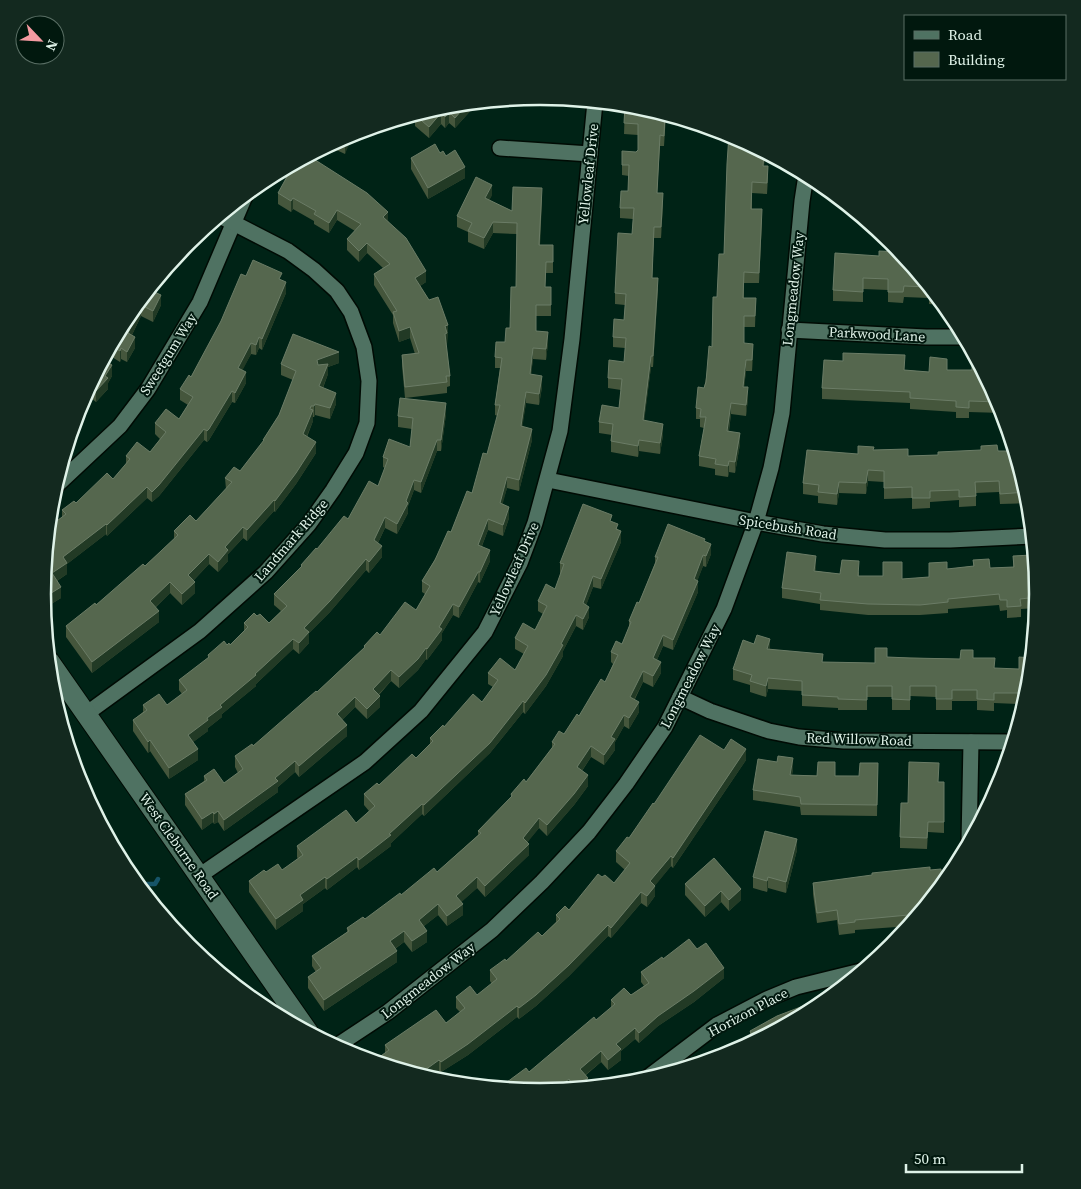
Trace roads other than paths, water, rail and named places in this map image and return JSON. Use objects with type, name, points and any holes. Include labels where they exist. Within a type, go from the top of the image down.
[{"type":"street","name":"Yellowleaf Drive","points":[[199,876],[365,762],[421,711],[484,632],[520,564],[548,480],[560,431],[572,339],[595,108]]},
{"type":"street","points":[[500,148],[590,154]]},
{"type":"street","name":"Longmeadow Way","points":[[343,1042],[388,1012],[492,930],[542,882],[589,832],[626,784],[665,727],[724,609],[756,522],[772,468],[782,413],[805,184]]},
{"type":"street","name":"Landmark Ridge","points":[[86,714],[200,631],[266,572],[309,524],[333,490],[356,453],[367,423],[369,381],[364,347],[351,312],[337,291],[288,250],[227,219]]},
{"type":"street","name":"Sweetgum Way","points":[[68,467],[120,426],[148,389],[200,302],[227,220]]},
{"type":"street","name":"Parkwood Lane","points":[[789,330],[956,337]]},
{"type":"street","name":"Spicebush Road","points":[[548,480],[823,534],[885,540],[950,540],[1026,536]]},
{"type":"street","name":"West Cleburne Road","points":[[58,674],[300,1020]]},
{"type":"street","name":"Red Willow Road","points":[[680,697],[710,711],[769,731],[799,737],[844,741],[1007,742]]},
{"type":"street","points":[[970,828],[971,742]]},
{"type":"street","name":"Horizon Place","points":[[659,1069],[717,1025],[767,999],[796,987],[849,974]]},
{"type":"waterway","points":[[146,884],[155,884],[158,879]]}]
